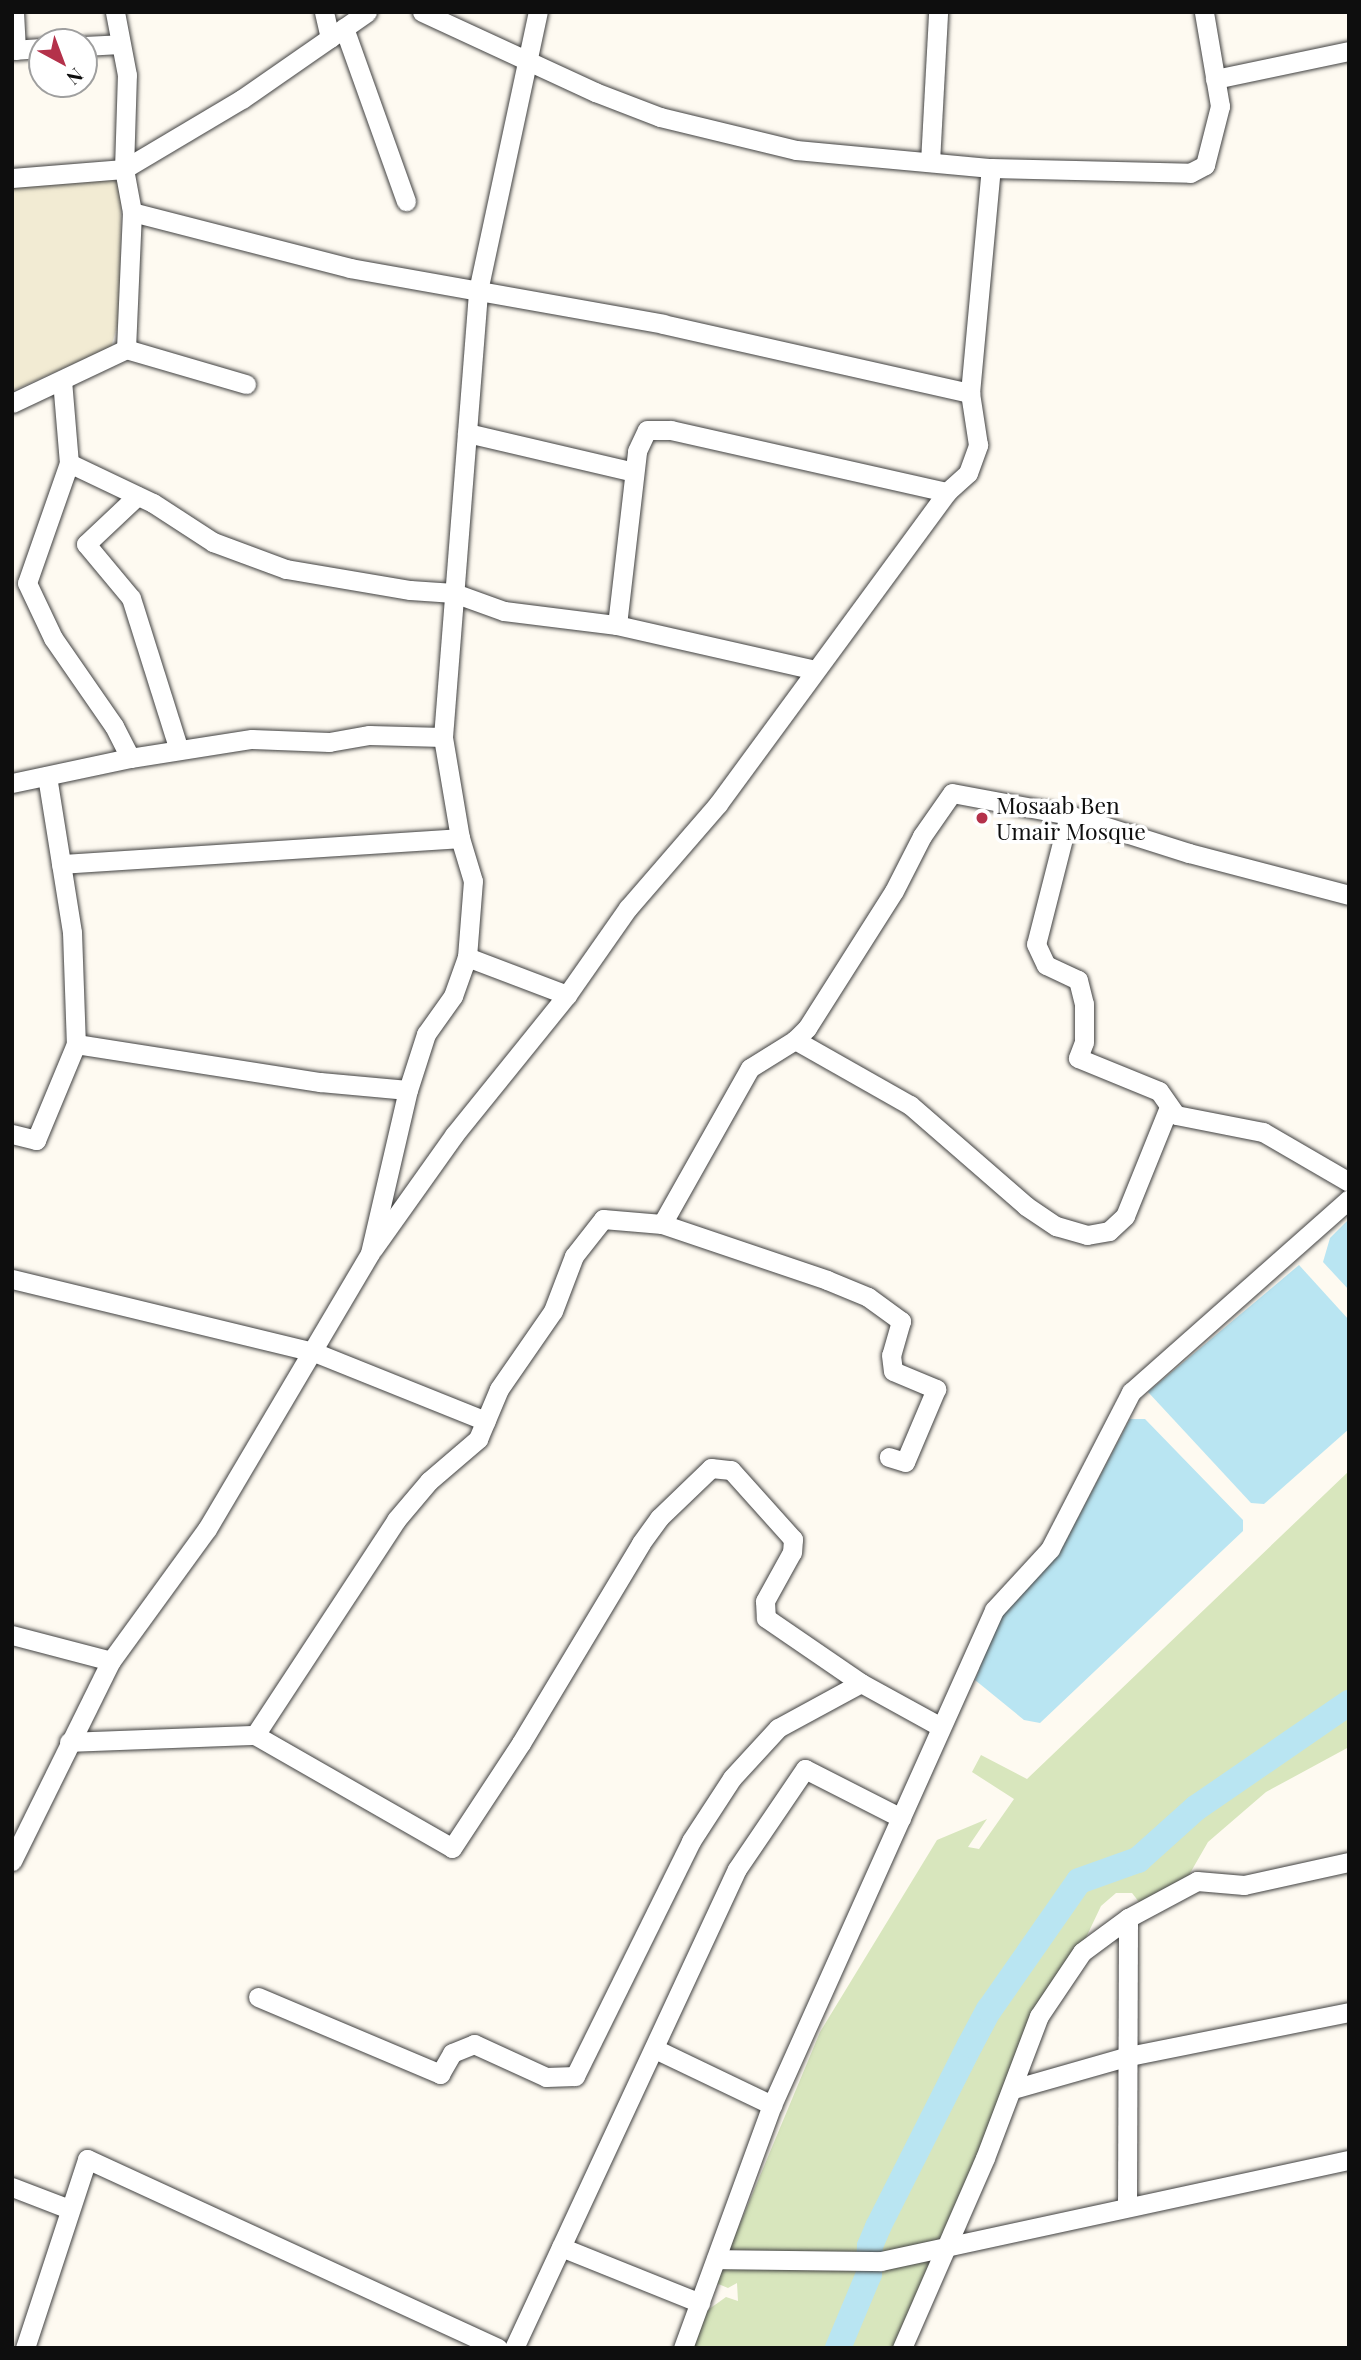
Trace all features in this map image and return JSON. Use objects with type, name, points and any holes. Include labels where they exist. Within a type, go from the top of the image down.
[{"type":"street","points":[[14,12],[14,50]]},
{"type":"street","points":[[115,12],[127,75],[124,169],[132,212],[126,349]]},
{"type":"street","points":[[324,12],[337,33],[406,201]]},
{"type":"street","points":[[12,178],[124,169],[242,99],[367,12]]},
{"type":"street","points":[[422,12],[527,58],[595,92],[660,117],[796,150],[991,168],[1190,173],[1205,165],[1212,148],[1220,106],[1204,12]]},
{"type":"street","points":[[370,1253],[408,1090],[426,1034],[453,996],[467,957],[473,881],[460,838],[443,737],[478,290],[538,12]]},
{"type":"street","points":[[930,162],[938,12]]},
{"type":"street","points":[[98,45],[120,44]]},
{"type":"street","points":[[1215,79],[1349,51]]},
{"type":"street","points":[[12,1861],[111,1661],[207,1529],[314,1352],[370,1253],[454,1135],[567,995],[628,908],[718,804],[947,492],[968,473],[978,445],[970,393],[991,168]]},
{"type":"street","points":[[132,212],[350,268],[663,324],[970,393]]},
{"type":"street","points":[[12,404],[126,349],[246,384]]},
{"type":"street","points":[[62,380],[69,463],[27,583],[53,638],[114,726],[130,758]]},
{"type":"street","points":[[617,625],[634,472],[647,430],[671,430],[947,492]]},
{"type":"street","points":[[467,433],[634,472]]},
{"type":"street","points":[[69,463],[137,496],[213,542],[286,569],[410,590],[454,593],[504,611],[617,625],[815,670]]},
{"type":"street","points":[[137,496],[86,544],[131,598],[179,750]]},
{"type":"street","points":[[12,783],[130,758],[252,739],[329,743],[369,735],[443,737]]},
{"type":"street","points":[[12,1134],[36,1140],[76,1044],[72,932],[47,776]]},
{"type":"street","points":[[662,1224],[750,1068],[795,1040],[807,1028],[894,891],[922,836],[952,793],[1069,815],[1189,853],[1349,895]]},
{"type":"street","points":[[1069,815],[1036,944],[1046,965],[1078,980],[1084,1042],[1078,1058],[1159,1091],[1176,1115],[1263,1132],[1349,1182]]},
{"type":"street","points":[[61,864],[460,838]]},
{"type":"street","points":[[467,957],[567,995]]},
{"type":"street","points":[[795,1040],[910,1105],[1026,1206],[1056,1226],[1087,1235],[1109,1231],[1125,1216],[1168,1107]]},
{"type":"street","points":[[76,1044],[320,1082],[408,1090]]},
{"type":"street","points":[[683,2348],[772,2105],[993,1610],[1050,1549],[1131,1392],[1349,1199]]},
{"type":"street","points":[[255,1735],[396,1520],[429,1481],[478,1439],[499,1390],[553,1311],[574,1256],[603,1219],[662,1224],[827,1280],[868,1297],[901,1321],[891,1355],[893,1371],[936,1389],[905,1462],[889,1457]]},
{"type":"street","points":[[12,1279],[314,1352],[486,1420]]},
{"type":"street","points":[[69,1742],[255,1735],[452,1848],[521,1743],[641,1542],[659,1518],[711,1468],[731,1470],[793,1539],[792,1552],[765,1601],[766,1618],[861,1683],[941,1727]]},
{"type":"street","points":[[12,1635],[111,1661]]},
{"type":"street","points":[[258,1997],[440,2074],[452,2053],[474,2044],[546,2077],[575,2076],[691,1841],[732,1778],[778,1728],[861,1683]]},
{"type":"street","points":[[514,2348],[737,1870],[805,1769],[901,1818]]},
{"type":"street","points":[[902,2348],[1013,2089],[1039,2016],[1082,1952],[1128,1918],[1197,1881],[1244,1885],[1349,1862]]},
{"type":"street","points":[[1127,2207],[1128,1918]]},
{"type":"street","points":[[1013,2089],[1129,2056],[1349,2012]]},
{"type":"street","points":[[655,2049],[772,2105]]},
{"type":"street","points":[[25,2348],[87,2159],[498,2348]]},
{"type":"street","points":[[716,2259],[881,2261],[1349,2160]]},
{"type":"street","points":[[12,2187],[69,2209]]},
{"type":"street","points":[[561,2247],[700,2302]]},
{"type":"shaded area","points":[[121,173],[120,316],[111,347],[12,391],[12,179]]},
{"type":"green space","points":[[1349,1471],[1349,1747],[1266,1792],[1208,1842],[1189,1875],[1139,1902],[1132,1893],[1116,1893],[1101,1906],[943,2239],[880,2253],[729,2250],[820,2032],[937,1840],[987,1819],[968,1847],[979,1849],[1014,1799],[972,1772],[981,1755],[1027,1779]]},
{"type":"green space","points":[[933,2256],[894,2348],[693,2348],[705,2312],[726,2297],[738,2301],[737,2283],[728,2288],[716,2283],[723,2268],[884,2271]]},
{"type":"water","points":[[1349,1219],[1349,1290],[1323,1262],[1330,1238]]},
{"type":"water","points":[[1299,1265],[1349,1320],[1349,1429],[1264,1504],[1251,1503],[1148,1392]]},
{"type":"water","points":[[1130,1419],[1145,1419],[1243,1520],[1243,1531],[1040,1723],[1024,1720],[975,1680],[1000,1616],[1059,1554]]},
{"type":"waterway","points":[[838,2348],[869,2274],[870,2246],[878,2227],[970,2045],[989,2010],[1079,1881],[1138,1860],[1196,1808],[1349,1703]]},
{"type":"place","name":"Mosaab Ben Umair Mosque","points":[[982,818]]}]
